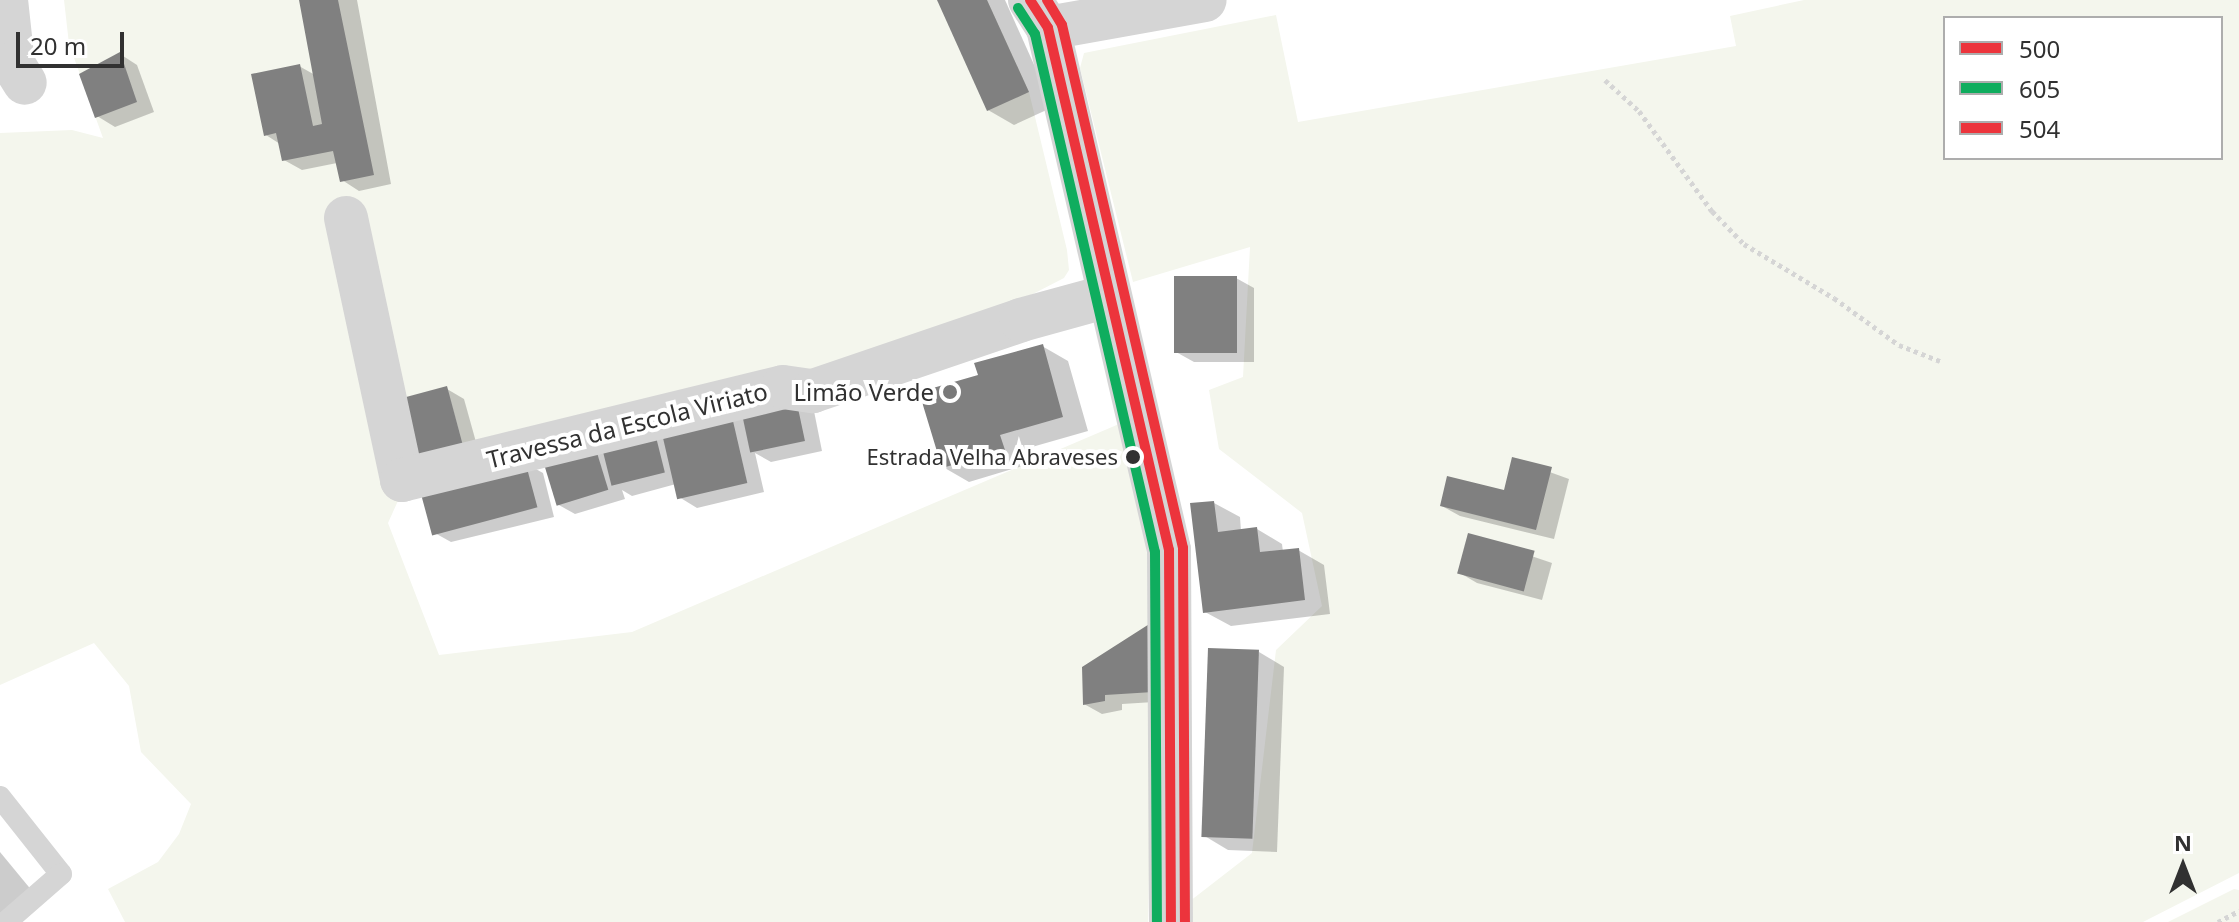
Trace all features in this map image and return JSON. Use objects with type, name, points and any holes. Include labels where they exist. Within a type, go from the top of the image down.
[{"type":"street","points":[[6,0],[13,64],[25,83]]},
{"type":"street","points":[[1171,922],[1169,550],[1039,14],[1205,0]]},
{"type":"street","name":"Travessa da Escola Viriato","points":[[346,218],[402,480],[783,387],[813,391],[1021,320],[1108,296]]},
{"type":"lane","points":[[0,797],[61,874],[6,922]]},
{"type":"path","points":[[1605,80],[1639,111],[1712,211],[1744,244],[1834,298],[1899,345],[1940,361]]},
{"type":"path","points":[[2218,922],[2239,911]]},
{"type":"shaded area","points":[[64,0],[987,0],[1029,92],[1067,250],[1069,270],[1064,278],[1031,295],[826,369],[464,450],[447,387],[399,399],[415,463],[388,523],[439,655],[632,632],[1119,424],[1144,527],[1154,620],[1148,922],[125,922],[108,889],[158,862],[179,834],[191,804],[141,752],[129,686],[94,643],[0,685],[0,133],[72,130],[103,138],[69,44]]},
{"type":"shaded area","points":[[1804,0],[2239,0],[2239,873],[2143,922],[1163,922],[1252,853],[1276,650],[1322,606],[1302,513],[1219,449],[1209,390],[1243,377],[1250,247],[1133,282],[1080,68],[1084,53],[1276,15],[1298,122],[1736,46],[1730,16]]},
{"type":"shaded area","points":[[2234,889],[2239,890],[2239,922],[2168,922]]},
{"type":"building","points":[[299,0],[338,0],[374,175],[340,182],[333,151],[282,161],[276,133],[264,136],[251,74],[300,64],[313,126],[322,124]]},
{"type":"building","points":[[937,0],[987,0],[1029,92],[987,111]]},
{"type":"building","points":[[120,52],[137,102],[95,118],[79,74]]},
{"type":"building","points":[[1174,276],[1237,276],[1237,353],[1174,353]]},
{"type":"building","points":[[1043,344],[1063,417],[1000,435],[1005,450],[942,468],[919,392],[978,375],[974,363]]},
{"type":"building","points":[[447,386],[464,450],[415,463],[398,399]]},
{"type":"building","points":[[795,394],[805,441],[750,453],[740,406]]},
{"type":"building","points":[[730,408],[747,483],[677,499],[660,424]]},
{"type":"building","points":[[653,425],[665,473],[611,486],[600,438]]},
{"type":"building","points":[[594,443],[608,490],[557,506],[542,459]]},
{"type":"building","points":[[1512,457],[1552,467],[1536,530],[1440,506],[1447,476],[1504,490]]},
{"type":"building","points":[[525,461],[537,507],[432,536],[420,489]]},
{"type":"building","points":[[1214,501],[1218,532],[1257,527],[1260,552],[1299,548],[1305,600],[1203,613],[1190,503]]},
{"type":"building","points":[[1468,533],[1535,551],[1524,591],[1457,574]]},
{"type":"building","points":[[1154,621],[1153,692],[1105,695],[1105,701],[1083,705],[1082,667]]},
{"type":"building","points":[[1208,648],[1259,650],[1252,839],[1201,837]]},
{"type":"transit line","name":"500","points":[[1030,0],[1048,28],[1169,550],[1171,922]]},
{"type":"transit line","name":"504","points":[[1047,0],[1062,25],[1183,548],[1185,922]]},
{"type":"transit line","name":"605","points":[[1018,8],[1035,34],[1155,552],[1157,922]]},
{"type":"place","name":"Limão Verde","points":[[950,392]]},
{"type":"place","name":"Estrada Velha Abraveses","points":[[1133,457]]}]
